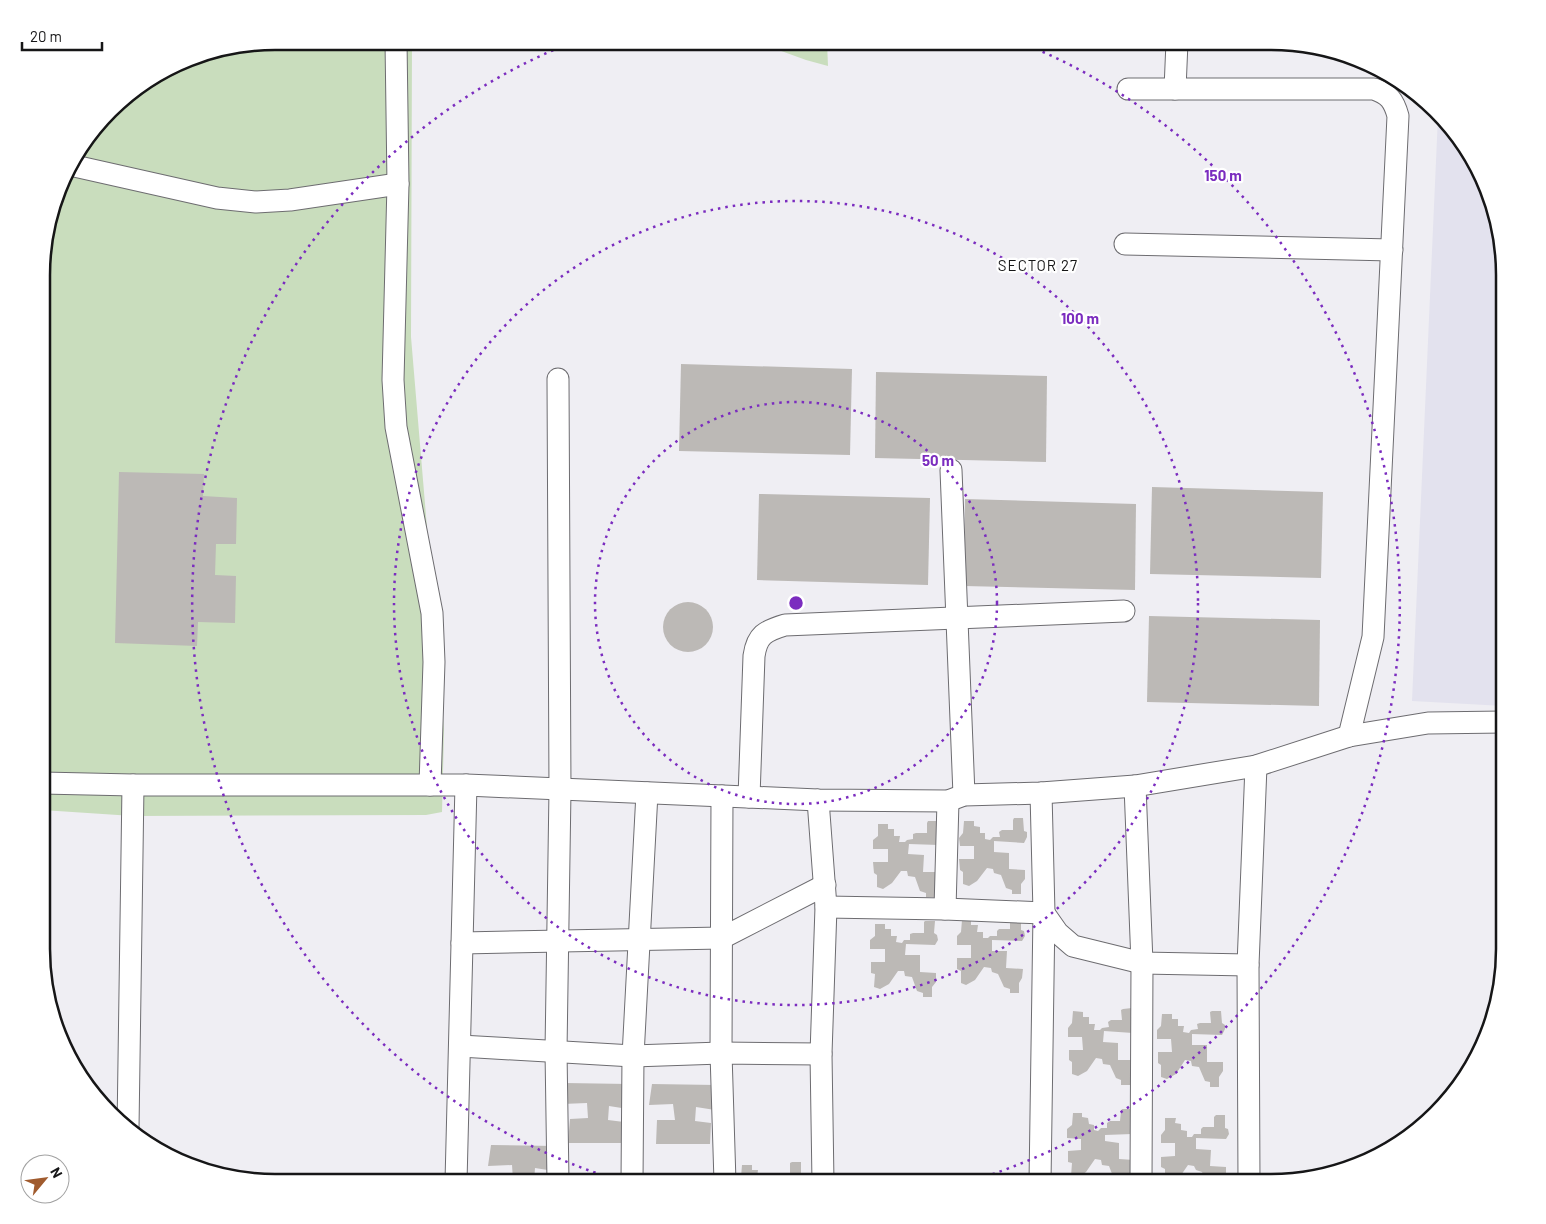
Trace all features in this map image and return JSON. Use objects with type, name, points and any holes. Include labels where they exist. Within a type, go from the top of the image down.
[{"type":"street","points":[[396,50],[398,184],[394,389],[396,427],[432,613],[434,662],[430,784]]},
{"type":"street","points":[[1176,50],[1176,89]]},
{"type":"street","points":[[1128,89],[1374,89],[1385,92],[1394,102],[1398,116],[1373,637],[1349,736]]},
{"type":"street","points":[[77,167],[217,198],[256,202],[290,200],[398,184]]},
{"type":"street","points":[[1125,244],[1392,250]]},
{"type":"street","points":[[558,379],[560,790],[556,1050],[558,1174]]},
{"type":"street","points":[[945,909],[956,798],[957,620],[951,470]]},
{"type":"street","points":[[749,797],[754,656],[756,643],[767,630],[785,625],[957,620],[1124,611]]},
{"type":"street","points":[[50,783],[430,784],[818,800],[956,798],[1135,786],[1256,766],[1349,736],[1428,723],[1496,722]]},
{"type":"street","points":[[1249,1174],[1248,965],[1256,766]]},
{"type":"street","points":[[128,1119],[133,784]]},
{"type":"street","points":[[456,1174],[466,785]]},
{"type":"street","points":[[1135,786],[1142,963],[1141,1174]]},
{"type":"street","points":[[632,1174],[633,1056],[647,793]]},
{"type":"street","points":[[1040,1174],[1044,913],[1041,793]]},
{"type":"street","points":[[722,796],[721,1053],[725,1174]]},
{"type":"street","points":[[818,800],[826,907],[820,1054],[823,1174]]},
{"type":"street","points":[[462,943],[722,938],[825,885]]},
{"type":"street","points":[[826,907],[1044,913]]},
{"type":"street","points":[[1044,913],[1058,933],[1073,946],[1142,963],[1248,965]]},
{"type":"street","points":[[460,1046],[556,1050],[633,1056],[721,1053],[820,1054]]},
{"type":"shaded area","points":[[1438,124],[1450,138],[1473,175],[1492,231],[1496,260],[1496,706],[1412,701]]},
{"type":"green space","points":[[260,50],[412,50],[411,337],[444,730],[442,812],[426,815],[133,816],[50,811],[50,260],[54,231],[67,189],[80,162],[96,138],[116,116],[138,96],[162,80],[189,67],[231,54]]},
{"type":"green space","points":[[779,50],[827,50],[828,66]]},
{"type":"building","points":[[681,364],[852,369],[850,455],[679,451]]},
{"type":"building","points":[[876,372],[1047,376],[1046,462],[875,458]]},
{"type":"building","points":[[119,472],[204,474],[203,496],[237,498],[236,544],[216,544],[215,575],[236,576],[235,623],[198,622],[197,646],[115,643]]},
{"type":"building","points":[[1152,487],[1323,492],[1321,578],[1150,574]]},
{"type":"building","points":[[759,494],[930,498],[928,585],[757,580]]},
{"type":"building","points":[[965,499],[1136,504],[1135,590],[964,586]]},
{"type":"building","points":[[688,602],[698,604],[706,609],[711,617],[713,627],[711,637],[706,645],[698,650],[688,652],[678,650],[670,645],[665,637],[663,627],[665,617],[670,609],[678,604]]},
{"type":"building","points":[[1149,616],[1320,620],[1319,706],[1147,702]]},
{"type":"building","points":[[1014,818],[1023,818],[1024,831],[1027,832],[1024,843],[994,841],[994,852],[1009,853],[1009,869],[1025,870],[1025,879],[1021,884],[1021,894],[1012,894],[1012,890],[1006,888],[1001,875],[994,873],[993,869],[987,868],[977,881],[969,886],[963,884],[963,872],[960,870],[959,859],[974,859],[974,846],[960,846],[959,838],[963,833],[964,821],[974,821],[974,826],[980,827],[980,833],[985,833],[985,839],[990,840],[993,837],[1000,837],[999,832],[1002,830],[1013,830]]},
{"type":"building","points":[[928,821],[938,821],[939,845],[909,844],[908,854],[924,855],[923,872],[939,872],[936,897],[926,897],[926,893],[920,891],[915,877],[908,876],[907,871],[901,871],[892,883],[883,889],[877,887],[877,875],[874,873],[873,862],[888,862],[888,849],[873,849],[873,840],[878,836],[878,824],[888,824],[888,829],[894,829],[894,836],[900,836],[899,842],[905,842],[913,839],[913,834],[927,833]]},
{"type":"building","points":[[1021,917],[1021,930],[1024,931],[1025,936],[1022,941],[992,940],[992,951],[1007,951],[1006,968],[1023,969],[1022,978],[1019,983],[1019,993],[1010,993],[1010,989],[1004,987],[998,974],[992,972],[991,968],[984,967],[975,980],[966,985],[961,983],[961,971],[957,969],[957,958],[971,958],[971,945],[957,945],[957,936],[961,932],[962,920],[971,920],[971,925],[978,925],[977,932],[983,932],[983,938],[988,938],[990,936],[997,936],[999,929],[1010,929],[1010,919]]},
{"type":"building","points":[[925,921],[935,921],[934,933],[937,935],[938,940],[935,945],[906,944],[905,955],[920,955],[920,972],[936,973],[936,982],[932,987],[932,997],[923,997],[923,993],[917,991],[912,977],[905,976],[904,971],[898,971],[889,984],[880,989],[874,987],[875,974],[871,973],[871,962],[885,962],[885,949],[870,949],[870,940],[875,936],[875,924],[885,924],[885,929],[891,929],[891,936],[897,936],[896,942],[902,943],[904,940],[910,940],[910,934],[924,933]]},
{"type":"building","points":[[1132,1008],[1133,1033],[1104,1031],[1103,1042],[1118,1043],[1118,1060],[1134,1060],[1134,1069],[1130,1074],[1130,1085],[1121,1085],[1121,1080],[1116,1078],[1110,1065],[1103,1064],[1102,1059],[1096,1058],[1087,1071],[1078,1076],[1072,1074],[1069,1050],[1083,1050],[1082,1037],[1068,1037],[1068,1028],[1072,1023],[1073,1011],[1083,1012],[1083,1017],[1089,1017],[1089,1024],[1095,1024],[1094,1030],[1100,1030],[1109,1027],[1108,1022],[1111,1020],[1122,1020],[1121,1010]]},
{"type":"building","points":[[1221,1011],[1222,1023],[1225,1025],[1222,1035],[1192,1034],[1192,1045],[1207,1045],[1207,1062],[1223,1062],[1223,1071],[1219,1077],[1219,1087],[1210,1087],[1210,1082],[1205,1081],[1199,1067],[1192,1066],[1191,1061],[1185,1060],[1176,1074],[1167,1079],[1161,1077],[1158,1052],[1172,1052],[1171,1039],[1157,1039],[1157,1030],[1161,1026],[1162,1014],[1172,1014],[1172,1019],[1178,1019],[1178,1026],[1184,1026],[1183,1032],[1189,1033],[1191,1030],[1198,1029],[1197,1024],[1211,1023],[1210,1012]]},
{"type":"building","points":[[565,1083],[629,1084],[628,1109],[609,1106],[608,1120],[624,1122],[623,1143],[568,1143],[570,1119],[588,1118],[587,1103],[562,1104]]},
{"type":"building","points":[[652,1084],[716,1085],[715,1110],[696,1107],[695,1121],[711,1123],[710,1144],[656,1144],[657,1120],[675,1120],[673,1104],[649,1105]]},
{"type":"building","points":[[1122,1109],[1131,1109],[1132,1134],[1105,1135],[1105,1141],[1119,1143],[1119,1159],[1134,1160],[1133,1170],[1130,1174],[1112,1174],[1109,1166],[1102,1165],[1101,1160],[1095,1159],[1083,1174],[1071,1174],[1072,1163],[1068,1162],[1068,1151],[1081,1150],[1081,1139],[1067,1138],[1067,1129],[1072,1125],[1073,1113],[1082,1113],[1082,1117],[1088,1118],[1089,1124],[1094,1125],[1094,1130],[1098,1131],[1101,1128],[1107,1128],[1107,1123],[1110,1121],[1120,1121]]},
{"type":"building","points":[[1216,1115],[1225,1115],[1225,1128],[1228,1129],[1229,1134],[1226,1139],[1196,1138],[1196,1149],[1211,1150],[1210,1166],[1226,1167],[1226,1174],[1203,1174],[1196,1170],[1194,1166],[1188,1165],[1182,1174],[1165,1174],[1165,1169],[1161,1167],[1161,1157],[1175,1156],[1175,1143],[1161,1143],[1161,1135],[1165,1130],[1165,1118],[1176,1118],[1175,1123],[1181,1124],[1181,1130],[1187,1131],[1187,1137],[1192,1137],[1194,1134],[1201,1134],[1203,1127],[1214,1127],[1214,1117]]},
{"type":"building","points":[[491,1145],[554,1146],[554,1171],[535,1168],[535,1174],[513,1174],[512,1165],[488,1166]]},
{"type":"building","points":[[801,1162],[801,1174],[790,1174],[790,1163]]},
{"type":"building","points":[[742,1165],[752,1165],[752,1170],[758,1170],[757,1174],[741,1174]]},
{"type":"district","name":"SECTOR 27","points":[[1038,266]]}]
